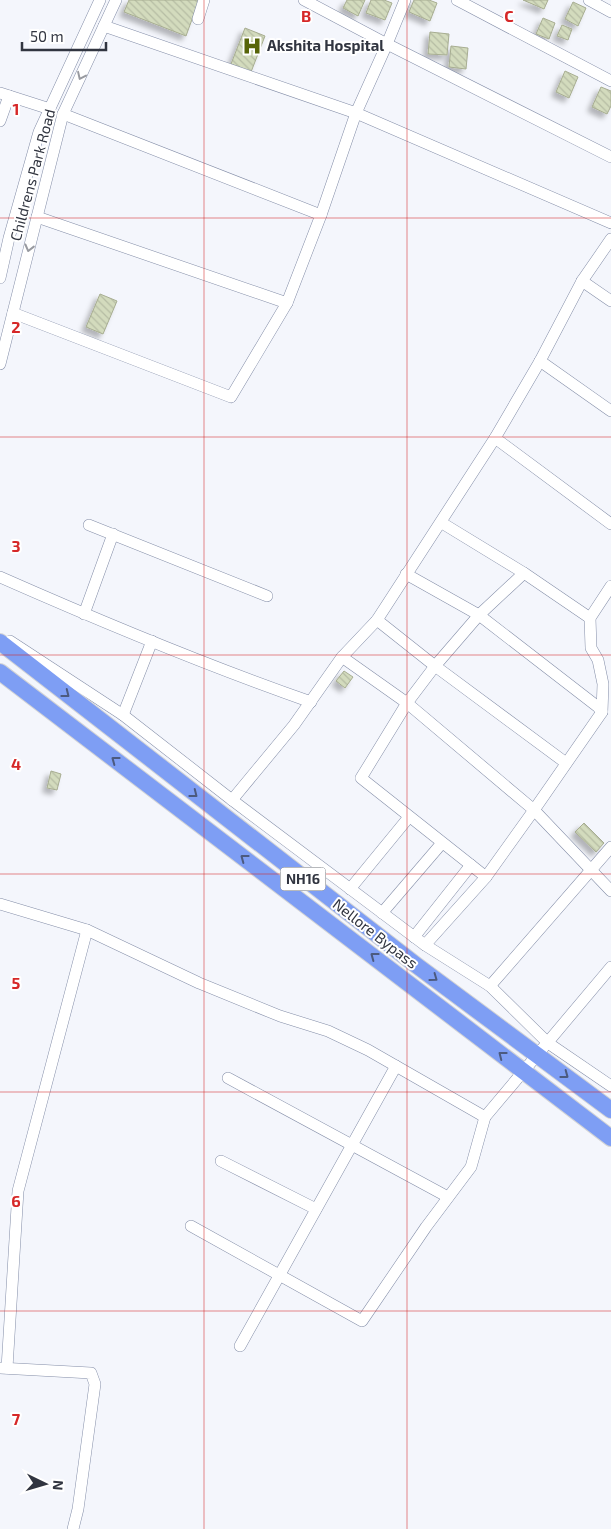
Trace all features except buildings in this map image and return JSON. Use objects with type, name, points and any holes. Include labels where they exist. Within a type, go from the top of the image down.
[{"type":"highway","name":"Nellore Bypass","points":[[0,642],[416,965],[543,1049],[611,1110]]},
{"type":"highway","name":"Nellore Bypass","points":[[0,672],[611,1138]]},
{"type":"street","name":"Childrens Park Road","points":[[0,278],[36,141],[100,0]]},
{"type":"street","name":"Childrens Park Road","points":[[0,364],[63,114],[116,0]]},
{"type":"street","points":[[198,19],[204,0]]},
{"type":"street","points":[[304,0],[611,157]]},
{"type":"street","points":[[13,313],[231,397],[287,303],[321,215],[356,113],[405,0]]},
{"type":"street","points":[[457,0],[611,81]]},
{"type":"street","points":[[589,0],[611,12]]},
{"type":"street","points":[[104,26],[356,113],[611,223]]},
{"type":"street","points":[[0,122],[5,95],[50,109]]},
{"type":"street","points":[[63,114],[321,215]]},
{"type":"street","points":[[37,217],[287,303]]},
{"type":"street","points":[[232,800],[294,725],[342,657],[378,620],[495,438],[540,361],[582,281],[611,239]]},
{"type":"street","points":[[582,281],[611,301]]},
{"type":"street","points":[[540,361],[611,411]]},
{"type":"street","points":[[495,438],[611,524]]},
{"type":"street","points":[[442,523],[590,618]]},
{"type":"street","points":[[89,524],[267,596]]},
{"type":"street","points":[[84,614],[113,534]]},
{"type":"street","points":[[406,574],[479,615],[602,712]]},
{"type":"street","points":[[486,877],[361,778],[407,703],[435,666],[479,615],[524,574]]},
{"type":"street","points":[[0,577],[84,614],[268,687],[311,702]]},
{"type":"street","points":[[425,945],[486,877],[602,712],[602,684],[598,660],[591,648],[590,618],[611,586]]},
{"type":"street","points":[[378,620],[435,666],[566,763]]},
{"type":"street","points":[[0,634],[123,715],[414,937],[490,986],[543,1049],[611,1086]]},
{"type":"street","points":[[123,715],[152,641]]},
{"type":"street","points":[[342,657],[407,703],[534,810],[611,891]]},
{"type":"street","points":[[350,889],[409,816]]},
{"type":"street","points":[[382,913],[442,842]]},
{"type":"street","points":[[490,986],[611,847]]},
{"type":"street","points":[[414,937],[471,865]]},
{"type":"street","points":[[0,904],[88,930],[199,983],[280,1016],[328,1031],[396,1066],[485,1117]]},
{"type":"street","points":[[73,1529],[78,1509],[95,1384],[91,1373],[3,1368],[18,1191],[88,930]]},
{"type":"street","points":[[191,1226],[362,1321],[426,1227],[471,1167],[485,1117],[610,970]]},
{"type":"street","points":[[240,1346],[396,1066]]},
{"type":"street","points":[[228,1078],[448,1197]]},
{"type":"street","points":[[221,1161],[316,1209]]},
{"type":"place","name":"Akshita Hospital","points":[[252,46]]}]
